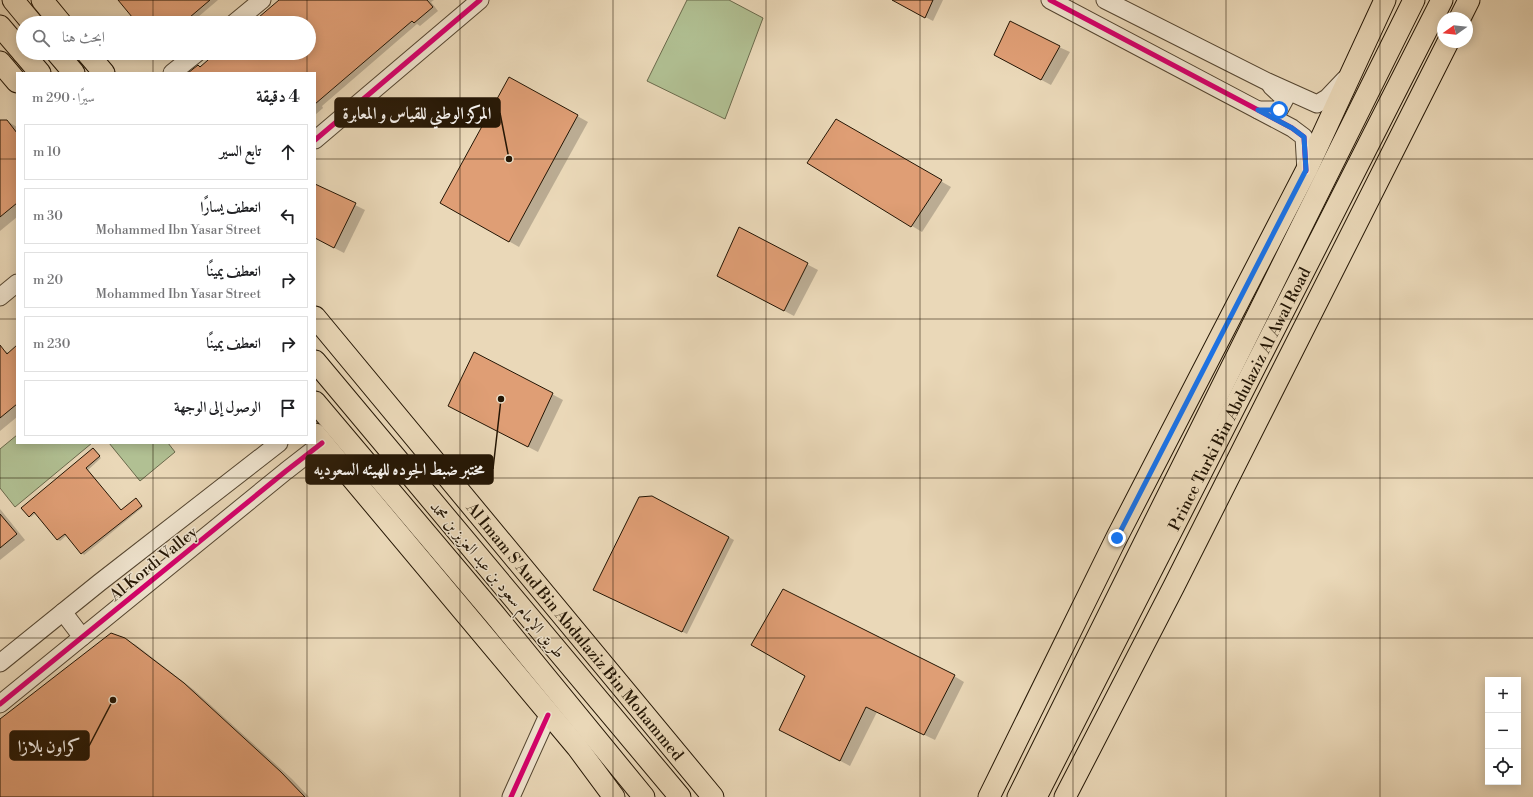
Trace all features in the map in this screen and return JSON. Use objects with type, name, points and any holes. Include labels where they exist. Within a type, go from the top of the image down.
[{"type":"main road","points":[[13,0],[26,16]]},
{"type":"main road","points":[[993,792],[1117,538],[1306,170],[1385,0]]},
{"type":"main road","name":"Prince Turki Bin Abdulaziz Al Awal Road","points":[[1036,797],[1442,0]]},
{"type":"main road","points":[[1463,12],[1469,0]]},
{"type":"main road","points":[[43,1],[55,16]]},
{"type":"main road","name":"Prince Turki Bin Abdulaziz Al Awal Road","points":[[1018,797],[1412,2]]},
{"type":"main road","points":[[0,26],[16,45]]},
{"type":"main road","points":[[1065,797],[1174,586],[1445,48]]},
{"type":"main road","points":[[29,60],[39,72]]},
{"type":"main road","points":[[63,60],[73,72]]},
{"type":"main road","points":[[93,60],[103,72]]},
{"type":"main road","points":[[0,62],[16,81]]},
{"type":"main road","name":"Al Imam S'Aud Bin Abdulaziz Bin Mohammed","points":[[316,318],[713,797]]},
{"type":"main road","name":"طريق الإمام سعود بن عبد العزيز بن محمد","points":[[316,362],[680,797]]},
{"type":"main road","name":"طريق الإمام سعود بن عبد العزيز بن محمد","points":[[316,403],[495,615],[644,797]]},
{"type":"main road","points":[[319,439],[548,715],[577,748],[625,797]]},
{"type":"main road","points":[[577,748],[614,797]]},
{"type":"street","points":[[243,16],[262,0]]},
{"type":"street","points":[[316,139],[480,0]]},
{"type":"street","points":[[1050,0],[1292,128],[1304,137],[1306,170]]},
{"type":"street","points":[[1105,0],[1268,82],[1317,104],[1327,98],[1351,73]]},
{"type":"street","points":[[173,72],[188,60]]},
{"type":"street","points":[[1258,110],[1279,110],[1285,98],[1268,82]]},
{"type":"street","points":[[0,298],[16,284]]},
{"type":"street","name":"Al Kordi Valley","points":[[0,704],[286,471],[314,444]]},
{"type":"street","points":[[274,447],[286,471]]},
{"type":"street","name":"Al Kordi Valley","points":[[0,663],[274,447]]},
{"type":"street","points":[[63,612],[82,637]]},
{"type":"street","points":[[511,797],[548,715]]},
{"type":"green space","points":[[687,0],[729,0],[763,18],[725,119],[647,81]]},
{"type":"green space","points":[[16,436],[16,444],[91,444],[15,507],[0,488],[0,449]]},
{"type":"green space","points":[[110,444],[169,444],[175,452],[140,481]]},
{"type":"building","points":[[118,0],[210,0],[191,16],[131,16]]},
{"type":"building","points":[[279,0],[427,0],[433,7],[414,23],[412,21],[316,103],[316,72],[189,72],[198,65],[200,67],[208,60],[316,60],[316,16],[260,16]]},
{"type":"building","points":[[892,0],[933,0],[925,18]]},
{"type":"building","points":[[1010,21],[1060,46],[1041,80],[994,55]]},
{"type":"building","points":[[509,77],[578,115],[509,242],[440,203]]},
{"type":"building","points":[[836,119],[942,180],[911,227],[807,163]]},
{"type":"building","points":[[0,120],[7,120],[16,132],[16,204],[0,217]]},
{"type":"building","points":[[316,184],[356,203],[334,248],[316,239]]},
{"type":"building","points":[[739,227],[808,263],[784,311],[717,276]]},
{"type":"building","points":[[0,345],[7,354],[16,346],[16,405],[0,418]]},
{"type":"building","points":[[474,352],[553,393],[528,447],[448,406]]},
{"type":"building","points":[[93,448],[100,456],[86,468],[121,510],[136,498],[142,506],[81,554],[65,534],[57,540],[34,512],[29,517],[21,508]]},
{"type":"building","points":[[652,496],[729,537],[682,632],[593,590],[639,497]]},
{"type":"building","points":[[0,514],[17,534],[0,548]]},
{"type":"building","points":[[783,589],[955,675],[924,735],[866,707],[840,761],[779,730],[805,676],[751,645]]},
{"type":"building","points":[[111,633],[125,638],[184,683],[281,772],[305,797],[0,797],[0,719]]},
{"type":"cycle path","points":[[316,139],[480,0]]},
{"type":"cycle path","points":[[1050,0],[1292,128],[1304,137],[1306,171]]},
{"type":"cycle path","points":[[0,704],[322,443]]},
{"type":"cycle path","points":[[511,797],[548,715]]},
{"type":"place","name":"المركز الوطني للقياس و المعابرة","points":[[509,159]]},
{"type":"place","name":"مختبر ضبط الجوده للهيئه السعوديه","points":[[501,399]]},
{"type":"place","name":"كراون بلازا","points":[[113,700]]},
{"type":"route","points":[[1117,538],[1306,170],[1304,137],[1292,128],[1258,110],[1279,110]]}]
